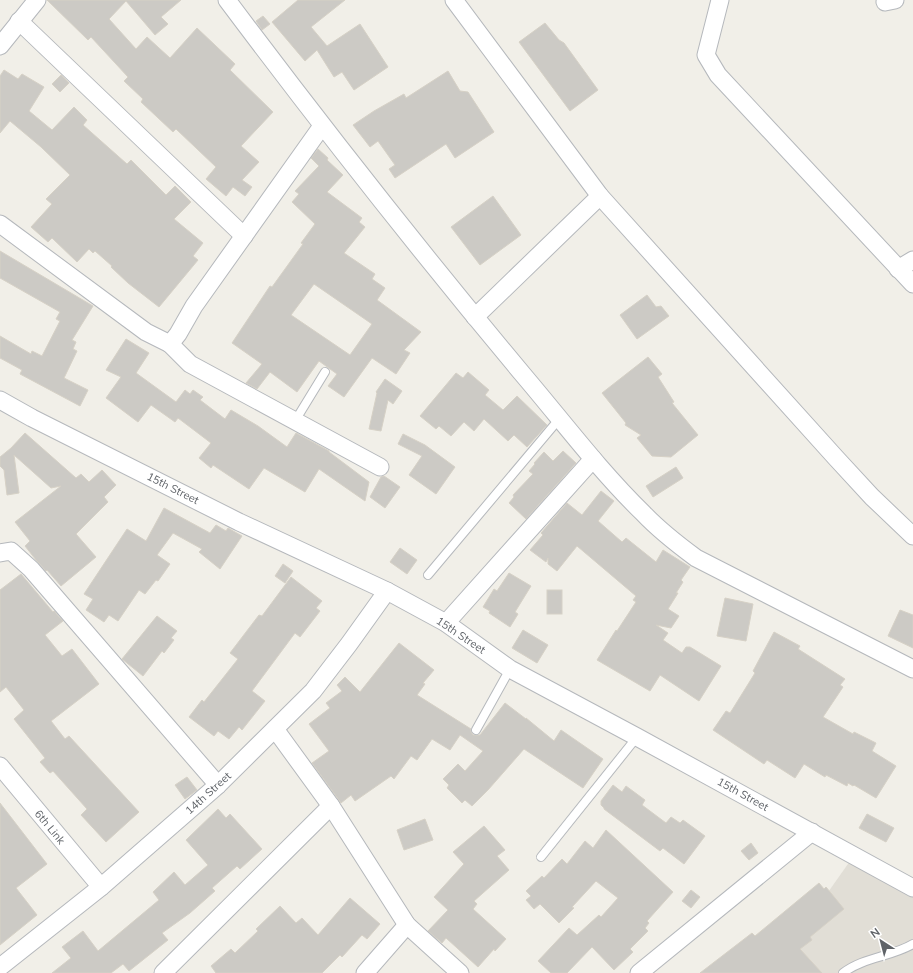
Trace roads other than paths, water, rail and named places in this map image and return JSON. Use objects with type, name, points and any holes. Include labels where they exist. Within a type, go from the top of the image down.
[{"type":"street","points":[[0,46],[37,0]]},
{"type":"street","points":[[227,0],[322,126],[474,317],[594,460],[643,513],[670,539],[696,558],[913,669]]},
{"type":"street","points":[[454,0],[600,196],[846,469],[872,497],[913,536]]},
{"type":"street","points":[[720,0],[706,55],[718,75],[898,270],[913,284]]},
{"type":"street","points":[[19,21],[244,236]]},
{"type":"street","points":[[170,344],[178,334],[194,306],[322,126]]},
{"type":"street","points":[[474,317],[600,196]]},
{"type":"street","points":[[0,224],[146,332],[170,344],[190,364],[380,467]]},
{"type":"street","points":[[898,270],[913,260]]},
{"type":"street","name":"15th Street","points":[[0,400],[32,418],[239,522],[387,591],[446,623],[510,669],[913,888]]},
{"type":"street","points":[[446,623],[594,460]]},
{"type":"street","points":[[0,553],[11,551],[31,569],[218,785]]},
{"type":"street","name":"14th Street","points":[[0,967],[101,887],[218,785],[313,691],[387,591]]},
{"type":"street","points":[[275,729],[331,806],[407,925],[460,973]]},
{"type":"street","name":"6th Link","points":[[0,766],[101,887]]},
{"type":"street","points":[[163,973],[331,806]]},
{"type":"street","points":[[639,973],[812,832]]},
{"type":"street","points":[[365,973],[407,925]]},
{"type":"lane","points":[[295,421],[325,372]]},
{"type":"lane","points":[[428,575],[560,418]]},
{"type":"lane","points":[[476,730],[510,669]]},
{"type":"lane","points":[[541,857],[637,737]]},
{"type":"lane","points":[[843,973],[849,968],[871,959],[906,948],[913,944]]}]
